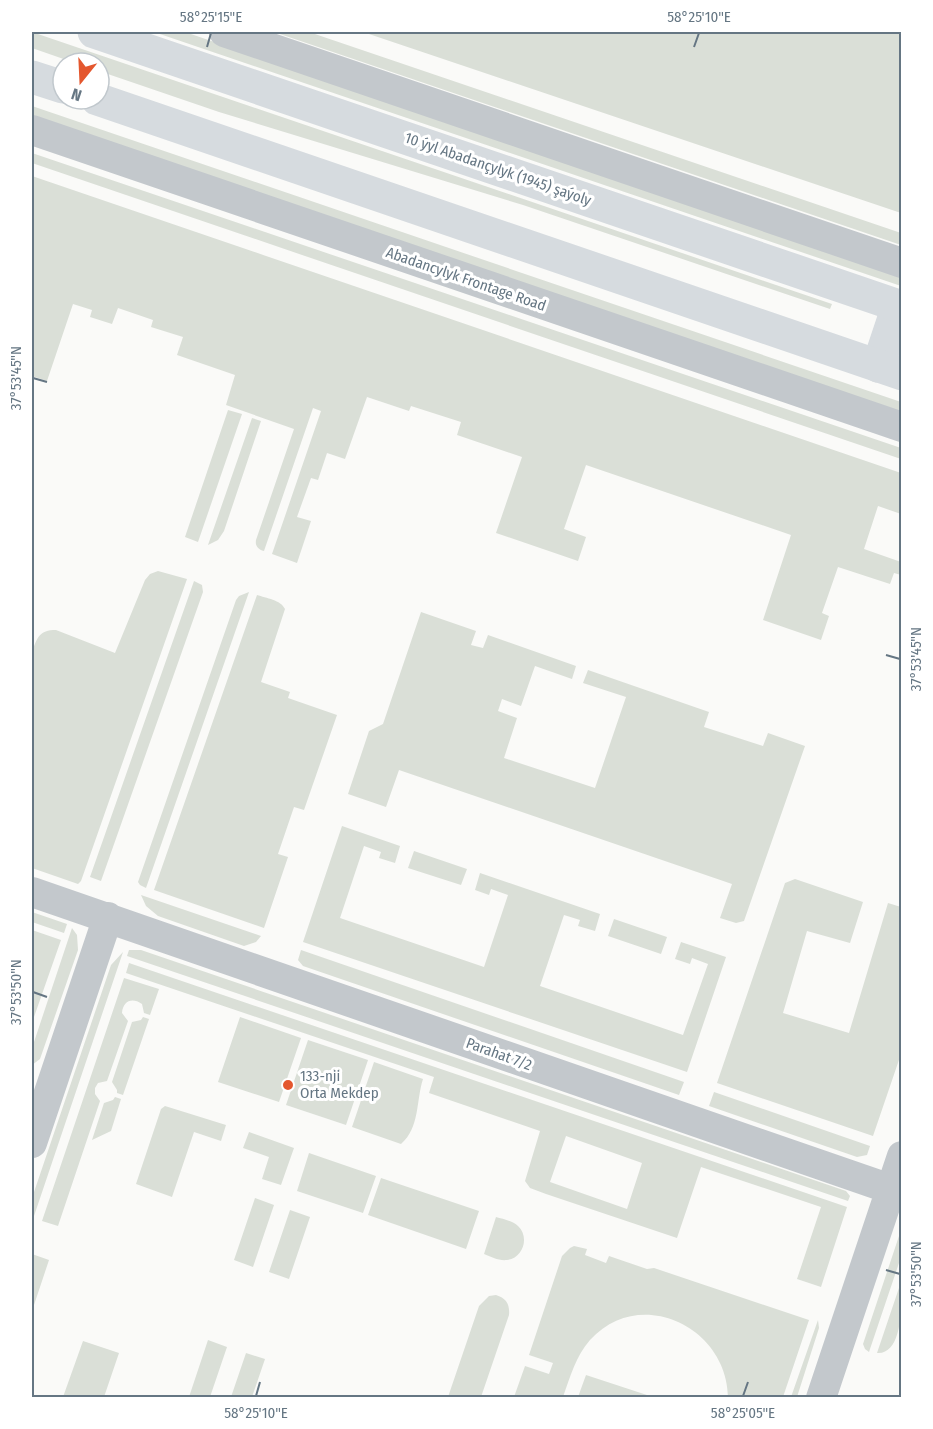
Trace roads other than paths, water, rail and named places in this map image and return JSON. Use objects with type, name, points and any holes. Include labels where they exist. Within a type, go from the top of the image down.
[{"type":"main road","name":"10 ýyl Abadançylyk (1945) şaýoly","points":[[94,32],[900,306]]},
{"type":"main road","points":[[32,77],[51,83]]},
{"type":"main road","points":[[111,104],[890,370],[900,306]]},
{"type":"street","points":[[224,32],[902,262]]},
{"type":"street","name":"Abadancylyk Frontage Road","points":[[32,130],[902,427]]},
{"type":"street","name":"Parahat 7/2","points":[[32,892],[896,1191]]},
{"type":"street","points":[[32,1143],[108,917]]},
{"type":"street","points":[[821,1398],[896,1191],[902,1156]]},
{"type":"place","name":"133-nji Orta Mekdep","points":[[288,1085]]}]
